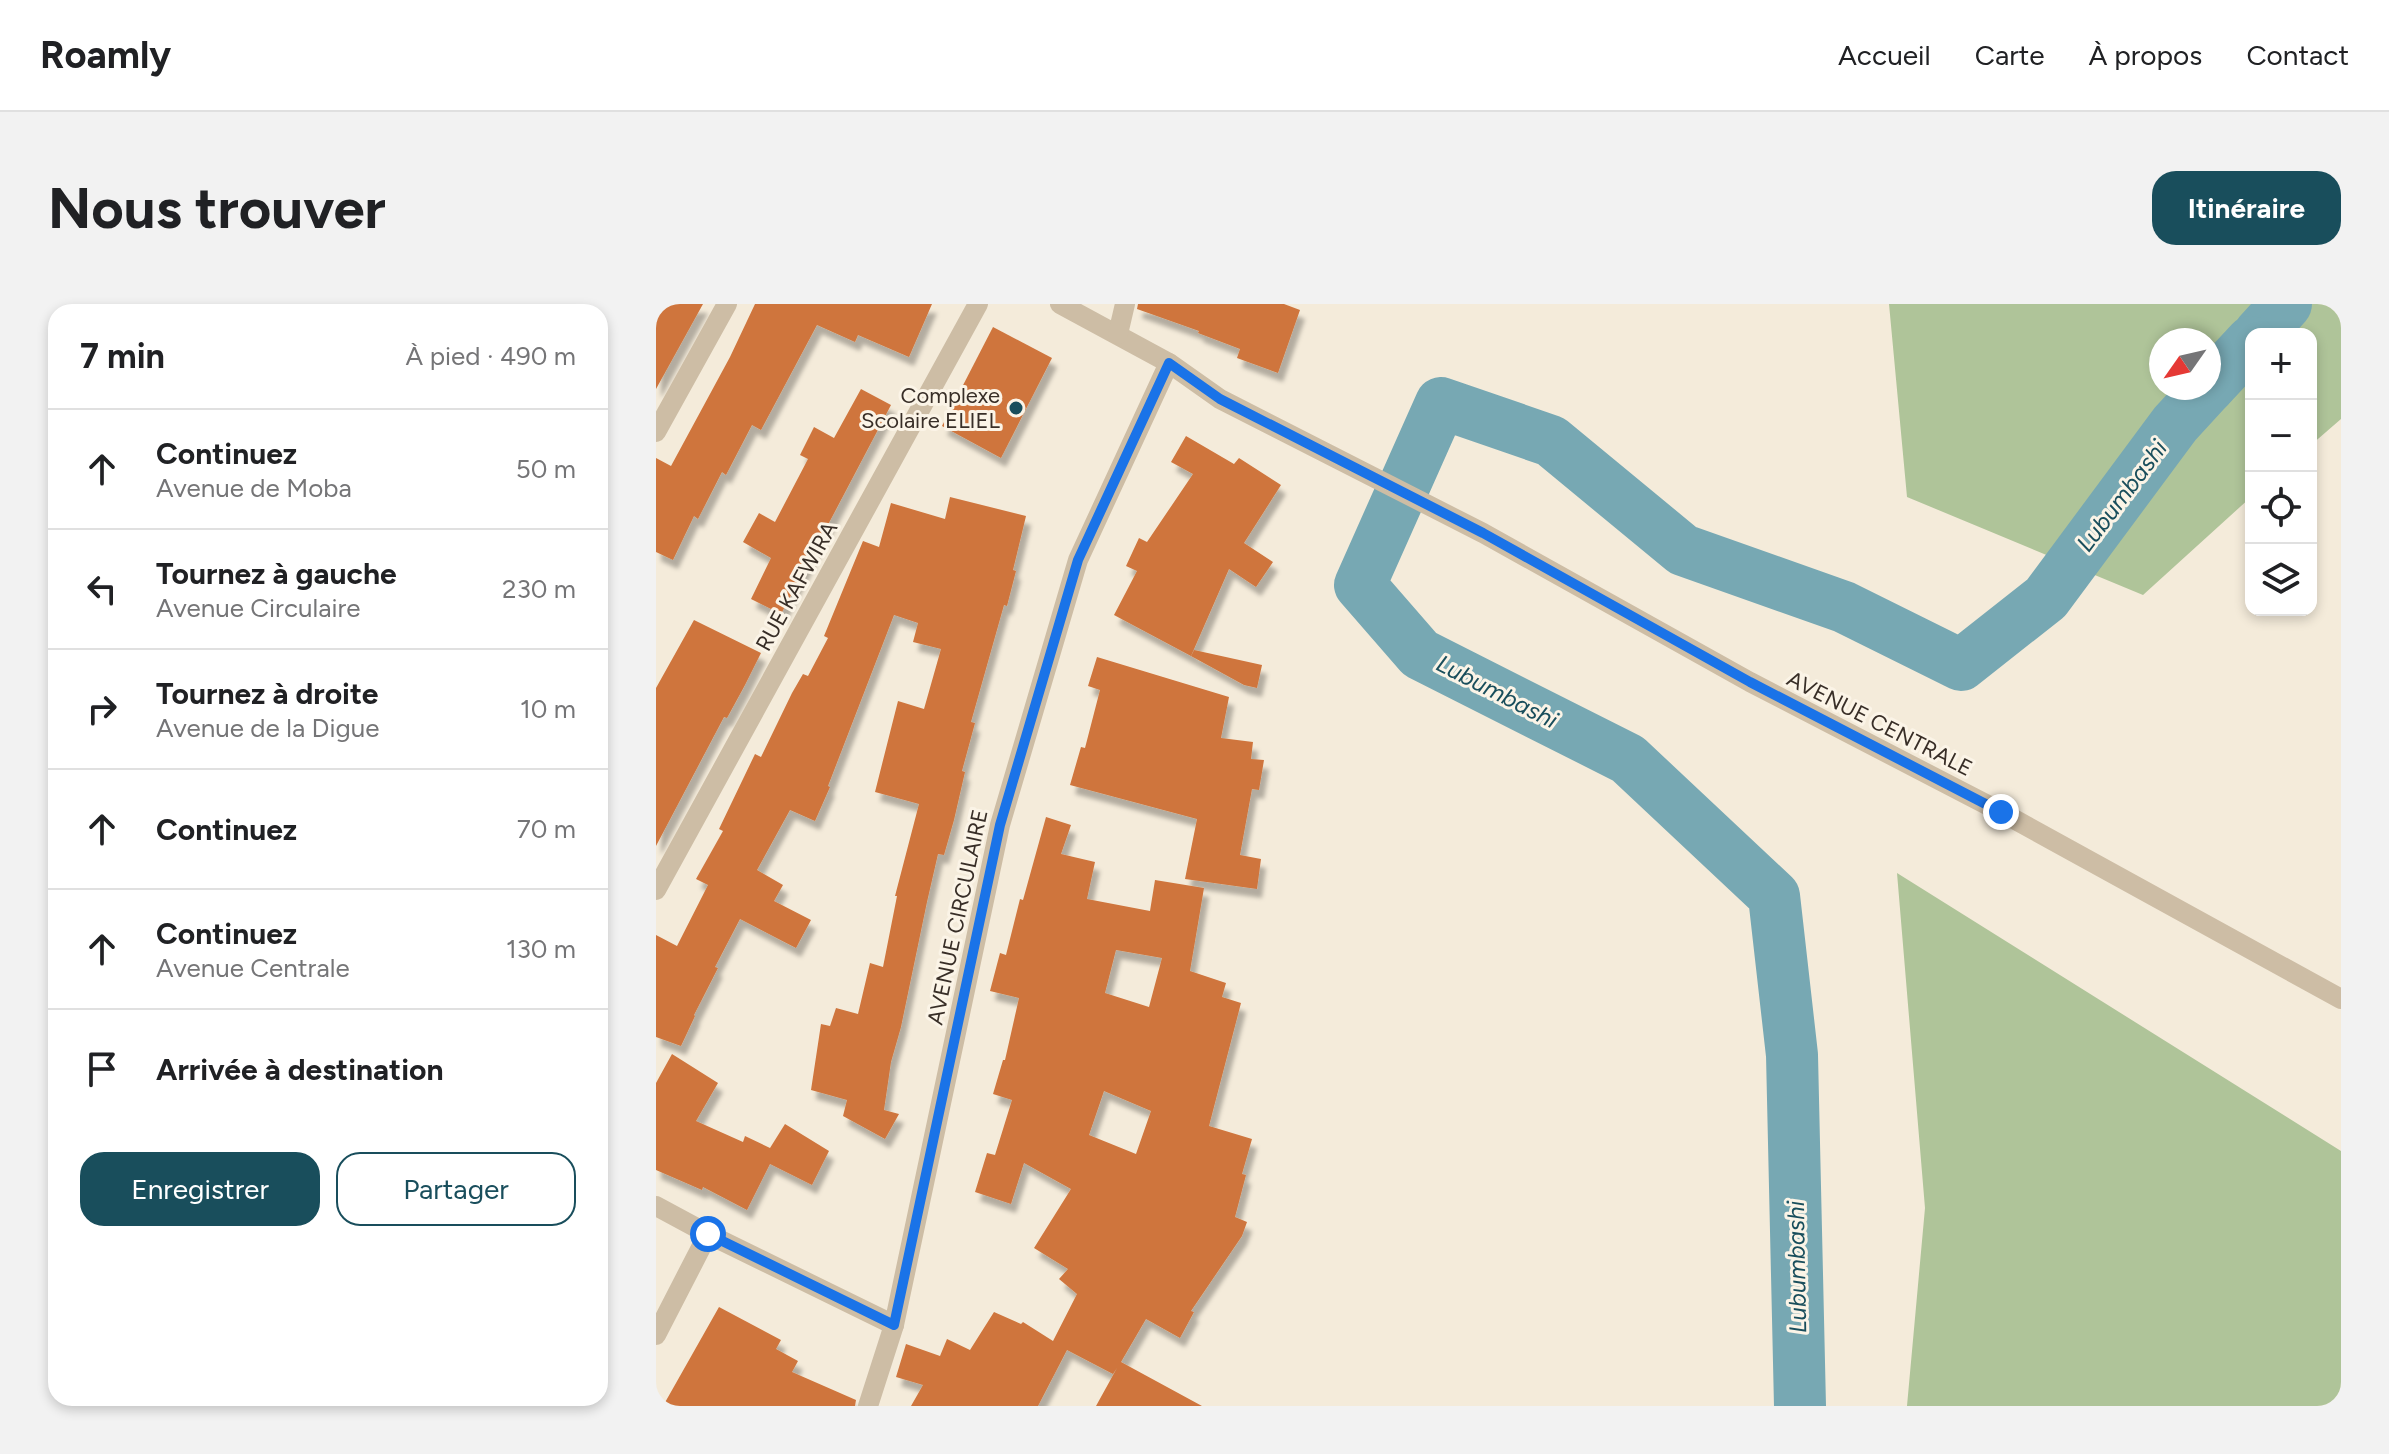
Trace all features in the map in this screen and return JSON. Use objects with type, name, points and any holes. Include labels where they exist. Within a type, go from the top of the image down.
[{"type":"street","points":[[656,432],[727,304]]},
{"type":"street","name":"RUE KAFWIRA","points":[[656,890],[978,304]]},
{"type":"street","name":"AVENUE CENTRALE","points":[[1060,304],[1169,363],[1220,399],[1483,533],[1750,682],[2001,812],[2341,999]]},
{"type":"street","points":[[1118,334],[1125,304]]},
{"type":"street","name":"AVENUE CIRCULAIRE","points":[[868,1406],[894,1325],[1000,825],[1078,560],[1169,363]]},
{"type":"street","points":[[656,1206],[894,1325]]},
{"type":"street","points":[[656,1335],[708,1234]]},
{"type":"green space","points":[[1889,304],[2341,304],[2341,419],[2317,440],[2317,328],[2245,328],[2245,502],[2143,595],[1907,497]]},
{"type":"green space","points":[[1897,873],[2341,1151],[2341,1406],[1907,1406],[1925,1208]]},
{"type":"building","points":[[656,304],[703,304],[656,389]]},
{"type":"building","points":[[755,304],[932,304],[909,357],[858,335],[855,342],[817,325],[761,430],[752,425],[726,475],[722,472],[698,519],[694,516],[673,560],[656,552],[656,458],[671,466]]},
{"type":"building","points":[[1138,304],[1284,304],[1300,310],[1278,373],[1237,358],[1240,349],[1137,309]]},
{"type":"building","points":[[993,327],[1052,358],[1001,458],[942,426]]},
{"type":"building","points":[[861,389],[891,405],[781,614],[751,599],[771,558],[743,542],[759,513],[775,522],[808,459],[800,455],[814,427],[834,438]]},
{"type":"building","points":[[1186,436],[1234,464],[1239,458],[1281,485],[1244,543],[1273,562],[1256,587],[1229,569],[1191,656],[1114,615],[1137,571],[1126,566],[1139,538],[1147,542],[1193,474],[1171,462]]},
{"type":"building","points":[[950,497],[1026,516],[1007,606],[1004,605],[971,722],[975,723],[962,771],[965,772],[954,820],[944,855],[938,854],[927,902],[891,1062],[884,1110],[899,1114],[885,1139],[843,1116],[847,1100],[811,1090],[821,1024],[830,1026],[836,1008],[858,1014],[870,963],[883,967],[895,896],[919,804],[875,792],[898,701],[924,709],[941,649],[913,642],[918,623],[894,615],[815,821],[790,810],[757,870],[783,885],[774,901],[811,920],[796,948],[740,919],[715,967],[718,968],[681,1046],[656,1037],[656,935],[677,946],[708,885],[696,879],[723,831],[719,829],[755,754],[761,757],[792,693],[803,674],[808,676],[828,638],[824,636],[863,541],[879,547],[891,503],[945,519]]},
{"type":"building","points":[[694,620],[761,653],[656,846],[656,688]]},
{"type":"building","points":[[1194,650],[1262,665],[1257,688],[1244,685],[1191,656]]},
{"type":"building","points":[[1097,657],[1229,697],[1221,738],[1253,742],[1251,759],[1264,760],[1259,790],[1252,789],[1240,855],[1261,859],[1257,889],[1185,879],[1197,819],[1070,785],[1081,747],[1085,748],[1100,690],[1088,686]]},
{"type":"building","points":[[1046,817],[1071,825],[1061,854],[1095,862],[1087,899],[1150,911],[1155,880],[1204,888],[1190,971],[1226,983],[1222,997],[1241,1003],[1209,1126],[1252,1139],[1235,1217],[1247,1222],[1242,1236],[1191,1311],[1194,1312],[1180,1338],[1146,1319],[1121,1362],[1202,1406],[1096,1406],[1117,1368],[1113,1374],[1067,1350],[1038,1406],[911,1406],[923,1385],[896,1377],[906,1344],[940,1356],[947,1339],[970,1350],[994,1312],[1021,1324],[1023,1322],[1053,1341],[1077,1294],[1059,1279],[1068,1269],[1034,1248],[1071,1189],[1024,1163],[1011,1204],[975,1192],[987,1153],[995,1155],[1012,1100],[993,1094],[1005,1060],[1019,998],[990,991],[1000,953],[1006,955],[1020,899],[1023,900]],"holes":[[[1116,950],[1162,958],[1149,1007],[1105,993]],[[1104,1091],[1151,1111],[1136,1154],[1089,1135]]]},
{"type":"building","points":[[672,1054],[718,1083],[696,1121],[743,1142],[745,1136],[770,1148],[785,1124],[829,1151],[812,1185],[770,1164],[747,1210],[703,1187],[702,1190],[656,1170],[656,1083]]},
{"type":"building","points":[[719,1307],[781,1340],[776,1349],[798,1361],[792,1372],[856,1400],[855,1406],[663,1406]]},
{"type":"waterway","name":"Lubumbashi","points":[[2264,328],[2286,304]]},
{"type":"waterway","name":"Lubumbashi","points":[[2221,374],[2245,348]]},
{"type":"waterway","name":"Lubumbashi","points":[[1800,1406],[1792,1055],[1774,896],[1628,759],[1420,654],[1360,585],[1441,403],[1551,441],[1683,550],[1844,607],[1961,665],[2046,598],[2175,424],[2197,400]]},
{"type":"place","name":"Complexe Scolaire ELIEL","points":[[1016,408]]},
{"type":"route","points":[[708,1234],[894,1325],[1000,825],[1078,560],[1169,363],[1220,399],[1483,533],[1750,682],[2001,812]]}]
